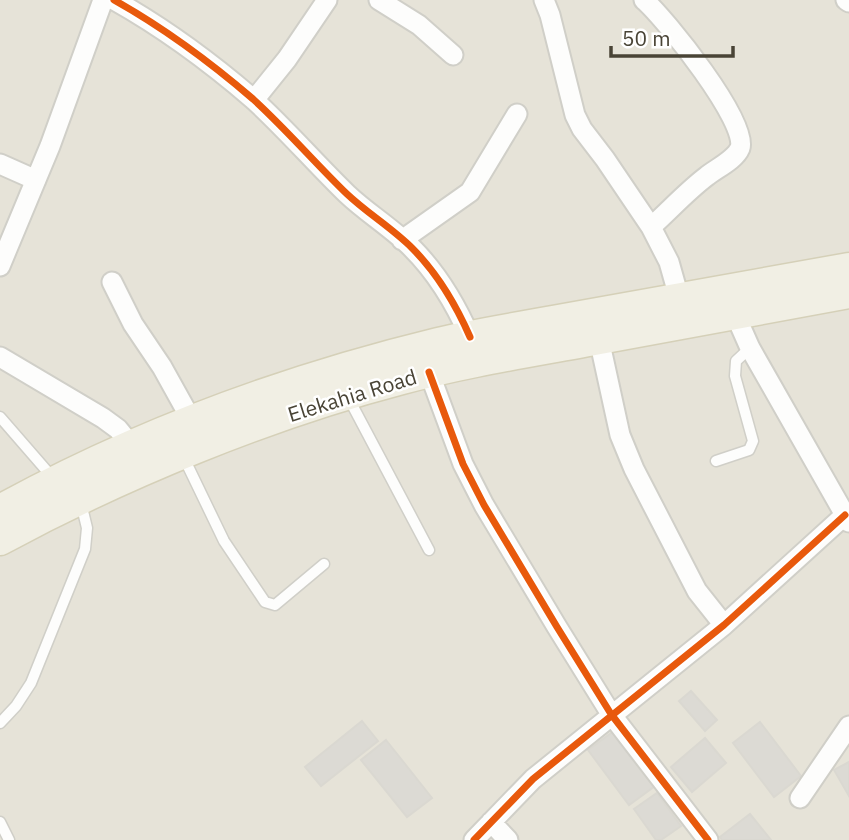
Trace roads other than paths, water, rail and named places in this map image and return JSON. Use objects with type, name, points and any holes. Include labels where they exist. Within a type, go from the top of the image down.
[{"type":"main road","name":"Elekahia Road","points":[[730,303],[849,268]]},
{"type":"main road","name":"Elekahia Road","points":[[0,510],[95,461],[192,421],[300,382],[440,343],[730,303],[849,293]]},
{"type":"main road","name":"Elekahia Road","points":[[0,540],[80,499],[182,454],[292,413],[429,372],[599,339],[682,310]]},
{"type":"street","points":[[0,266],[36,180],[103,0]]},
{"type":"street","points":[[114,0],[146,18],[254,100],[349,196],[402,240],[435,275],[458,309],[470,337]]},
{"type":"street","points":[[254,100],[288,59],[327,0]]},
{"type":"street","points":[[379,0],[419,25],[453,55]]},
{"type":"street","points":[[544,0],[575,115],[651,227],[669,262],[682,310]]},
{"type":"street","points":[[644,0],[690,51],[721,100],[741,140],[735,155],[706,177],[651,227]]},
{"type":"street","points":[[402,240],[470,192],[517,114]]},
{"type":"street","points":[[0,164],[36,180]]},
{"type":"street","points":[[112,282],[133,324],[162,367],[192,421]]},
{"type":"street","points":[[474,840],[533,779],[724,625],[847,518],[750,348],[730,303]]},
{"type":"street","points":[[599,339],[620,435],[634,469],[697,591],[724,625]]},
{"type":"street","points":[[0,357],[103,418],[118,429],[131,445]]},
{"type":"street","points":[[429,372],[463,464],[484,505],[611,714],[708,840]]},
{"type":"street","points":[[800,798],[849,726]]},
{"type":"street","points":[[491,822],[508,840]]},
{"type":"lane","points":[[716,461],[752,447],[753,441],[735,376],[736,361],[750,348]]},
{"type":"lane","points":[[347,396],[429,550]]},
{"type":"lane","points":[[0,417],[56,481]]},
{"type":"lane","points":[[182,454],[224,541],[265,602],[275,604],[324,564]]},
{"type":"lane","points":[[0,723],[16,706],[31,683],[85,549],[87,528],[80,499]]},
{"type":"lane","points":[[0,822],[9,840]]}]
